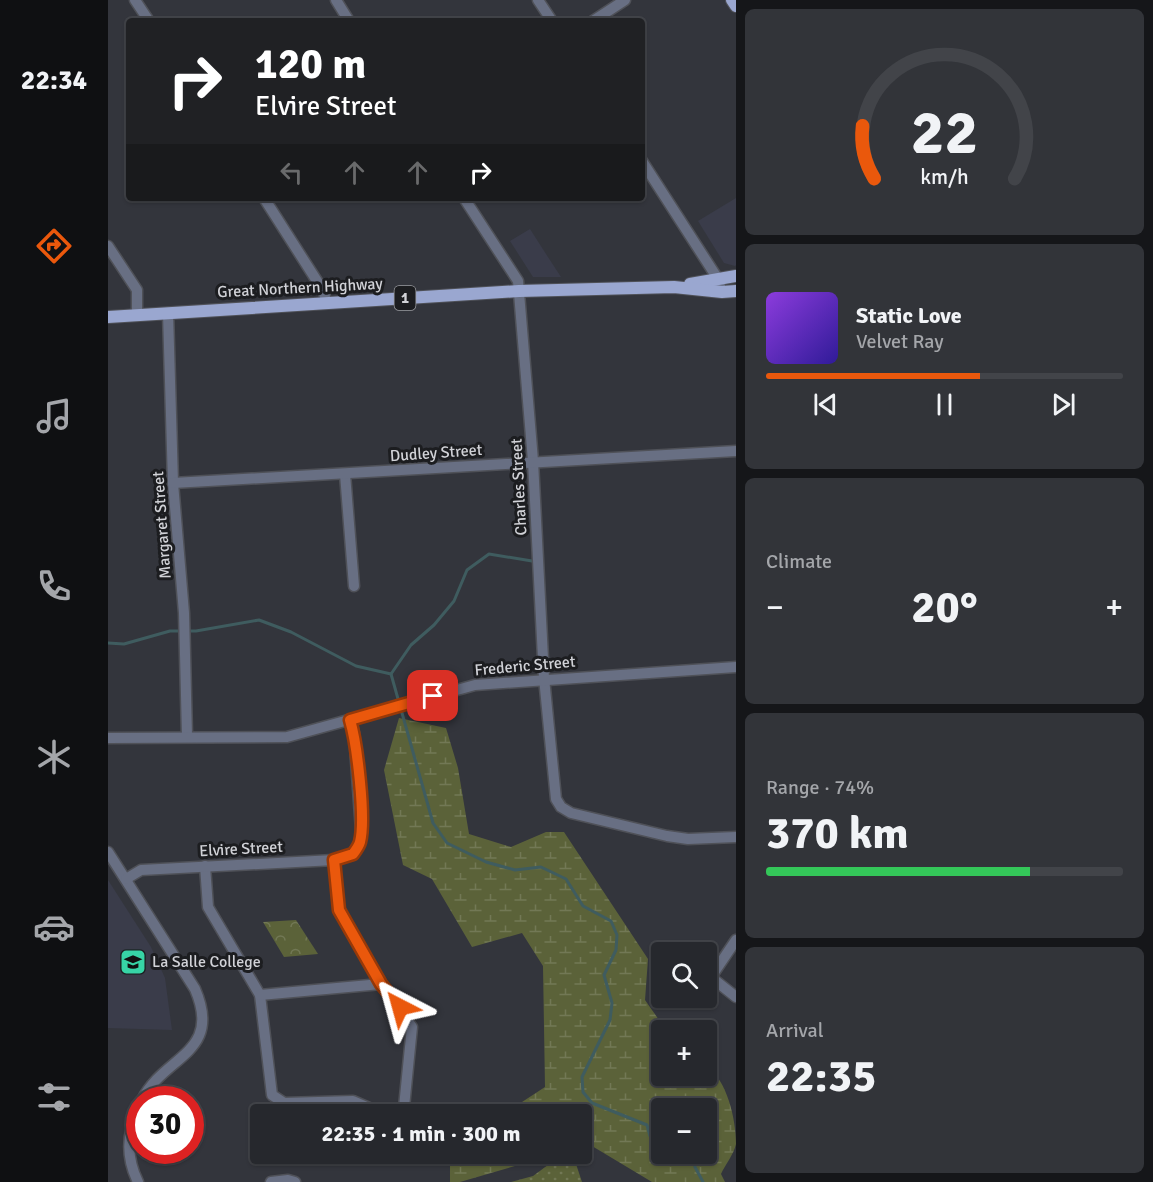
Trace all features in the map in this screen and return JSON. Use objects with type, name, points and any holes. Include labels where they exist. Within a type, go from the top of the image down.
[{"type":"main road","points":[[732,0],[736,6]]},
{"type":"main road","name":"Great Northern Highway","points":[[674,287],[736,276]]},
{"type":"main road","name":"Great Northern Highway","points":[[108,317],[519,291],[674,287],[722,292],[736,291]]},
{"type":"street","points":[[135,0],[147,18]]},
{"type":"street","points":[[336,0],[347,18]]},
{"type":"street","points":[[538,0],[550,18]]},
{"type":"street","points":[[598,18],[625,0]]},
{"type":"street","points":[[645,166],[718,279],[722,292]]},
{"type":"street","points":[[266,201],[324,292],[326,303]]},
{"type":"street","name":"Charles Street","points":[[466,201],[518,281],[533,461],[544,678],[553,789],[561,807],[581,816],[688,839],[736,837]]},
{"type":"street","points":[[108,246],[136,290],[137,315]]},
{"type":"street","name":"Margaret Street","points":[[168,313],[173,483],[184,613],[187,736]]},
{"type":"street","name":"Dudley Street","points":[[173,483],[736,451]]},
{"type":"street","points":[[345,474],[354,586]]},
{"type":"street","name":"Frederic Street","points":[[108,738],[187,736],[261,739],[287,737],[475,685],[544,678],[736,667]]},
{"type":"street","name":"Elvire Street","points":[[126,879],[141,870],[344,858],[357,848],[360,841],[360,806],[354,734],[350,720]]},
{"type":"street","points":[[108,852],[195,989],[203,1006],[204,1020],[189,1051],[154,1086]]},
{"type":"street","points":[[334,860],[339,910],[381,984],[412,1027],[405,1104]]},
{"type":"street","points":[[205,866],[208,907],[260,995],[272,1095],[284,1103],[353,1101],[360,1104]]},
{"type":"street","points":[[717,965],[736,940]]},
{"type":"street","points":[[717,982],[736,998]]},
{"type":"street","points":[[260,995],[381,984]]},
{"type":"street","points":[[133,1164],[138,1182]]},
{"type":"street","points":[[271,1182],[291,1181]]},
{"type":"shaded area","points":[[736,198],[735,266],[724,263],[698,221]]},
{"type":"shaded area","points":[[530,229],[561,277],[533,277],[510,241]]},
{"type":"shaded area","name":"La Salle College","points":[[108,880],[151,947],[165,978],[172,1030],[108,1028]]},
{"type":"green space","points":[[399,718],[446,728],[458,768],[469,834],[511,847],[546,832],[564,832],[648,959],[645,1000],[659,1020],[651,1020],[651,1086],[717,1086],[717,1077],[725,1090],[732,1112],[736,1144],[721,1174],[725,1182],[652,1182],[592,1146],[592,1104],[521,1104],[545,1087],[543,966],[522,933],[472,947],[432,879],[403,865],[384,770]]},
{"type":"green space","points":[[296,920],[318,954],[284,957],[263,922]]},
{"type":"green space","points":[[450,1164],[522,1164],[460,1182],[450,1182]]},
{"type":"green space","points":[[576,1164],[582,1182],[511,1182],[533,1176],[548,1165]]},
{"type":"waterway","points":[[391,674],[411,645],[434,625],[454,601],[467,570],[489,554],[532,561]]},
{"type":"waterway","points":[[108,643],[124,644],[170,631],[196,631],[259,620],[291,632],[356,666],[391,674]]},
{"type":"waterway","points":[[391,674],[433,823],[447,843],[486,862],[515,870],[541,867],[566,879],[583,906],[611,921],[617,935],[616,950],[604,975],[612,1003],[610,1020],[582,1077],[583,1092],[592,1103],[647,1125],[651,1136]]},
{"type":"waterway","points":[[695,1164],[703,1182]]},
{"type":"place","name":"La Salle College","points":[[133,962]]},
{"type":"route","points":[[400,1007],[381,984],[339,910],[334,860],[353,854],[360,841],[360,806],[354,734],[350,720],[433,696]]}]
